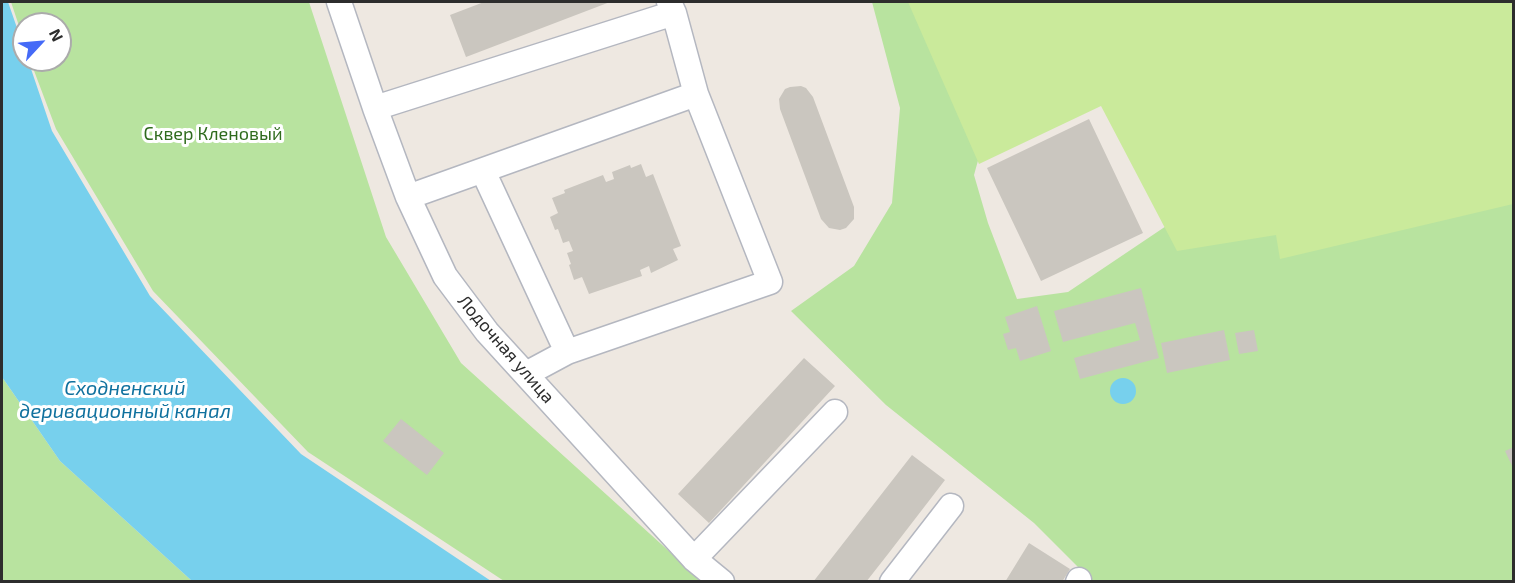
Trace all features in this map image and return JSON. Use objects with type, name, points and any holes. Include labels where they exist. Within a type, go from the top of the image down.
[{"type":"street","name":"Лодочная улица","points":[[339,2],[408,197],[446,276],[487,332],[694,559],[722,582]]},
{"type":"street","points":[[375,108],[671,7],[696,94],[770,282],[567,352],[526,374]]},
{"type":"street","points":[[408,197],[696,94]]},
{"type":"street","points":[[483,171],[567,352]]},
{"type":"street","points":[[694,559],[835,412]]},
{"type":"street","points":[[892,582],[951,506]]},
{"type":"green space","name":"Сквер Кленовый","points":[[11,2],[309,2],[386,237],[461,363],[702,581],[504,581],[308,452],[153,291],[56,129],[35,72],[72,72],[72,12],[14,12]]},
{"type":"green space","points":[[872,2],[1010,2],[987,128],[974,175],[988,223],[1017,299],[1068,292],[1181,216],[1513,158],[1513,581],[1092,581],[1034,523],[886,405],[791,311],[854,266],[892,203],[900,108]]},
{"type":"green space","points":[[908,2],[1513,2],[1513,204],[1280,259],[1276,235],[1177,251],[1101,106],[979,164]]},
{"type":"green space","points":[[2,377],[60,461],[192,581],[2,581]]},
{"type":"water","name":"Сходненский деривационный канал","points":[[2,2],[8,2],[12,14],[12,72],[32,72],[52,131],[150,296],[301,454],[491,581],[192,581],[60,461],[2,377]]},
{"type":"water","points":[[1123,378],[1132,382],[1136,391],[1132,400],[1123,404],[1114,400],[1110,391],[1114,382]]},
{"type":"building","points":[[484,2],[610,2],[466,57],[450,15]]},
{"type":"building","points":[[801,86],[806,88],[813,97],[854,207],[854,219],[846,228],[840,230],[829,228],[821,219],[780,109],[779,99],[785,89]]},
{"type":"building","points":[[1089,119],[1143,233],[1041,281],[987,168]]},
{"type":"building","points":[[641,164],[646,177],[653,174],[681,246],[673,249],[678,260],[651,273],[649,266],[640,270],[642,276],[589,294],[582,277],[574,280],[567,253],[573,251],[569,241],[563,243],[550,217],[558,213],[552,198],[565,193],[564,190],[603,175],[606,182],[614,179],[612,172],[630,165],[631,168]]},
{"type":"building","points":[[1141,288],[1159,358],[1080,379],[1074,358],[1140,340],[1135,323],[1063,342],[1054,311]]},
{"type":"building","points":[[1037,306],[1051,351],[1020,361],[1016,348],[1008,350],[1003,334],[1010,332],[1005,317]]},
{"type":"building","points":[[1224,330],[1230,360],[1167,373],[1161,343]]},
{"type":"building","points":[[1254,330],[1258,351],[1239,354],[1235,333]]},
{"type":"building","points":[[804,358],[835,386],[709,523],[678,494]]},
{"type":"building","points":[[401,419],[444,453],[427,475],[383,441]]},
{"type":"building","points":[[1514,447],[1514,470],[1505,451]]},
{"type":"building","points":[[912,455],[945,480],[888,554],[866,582],[813,582]]},
{"type":"building","points":[[1029,543],[1070,569],[1062,582],[1005,582]]}]
